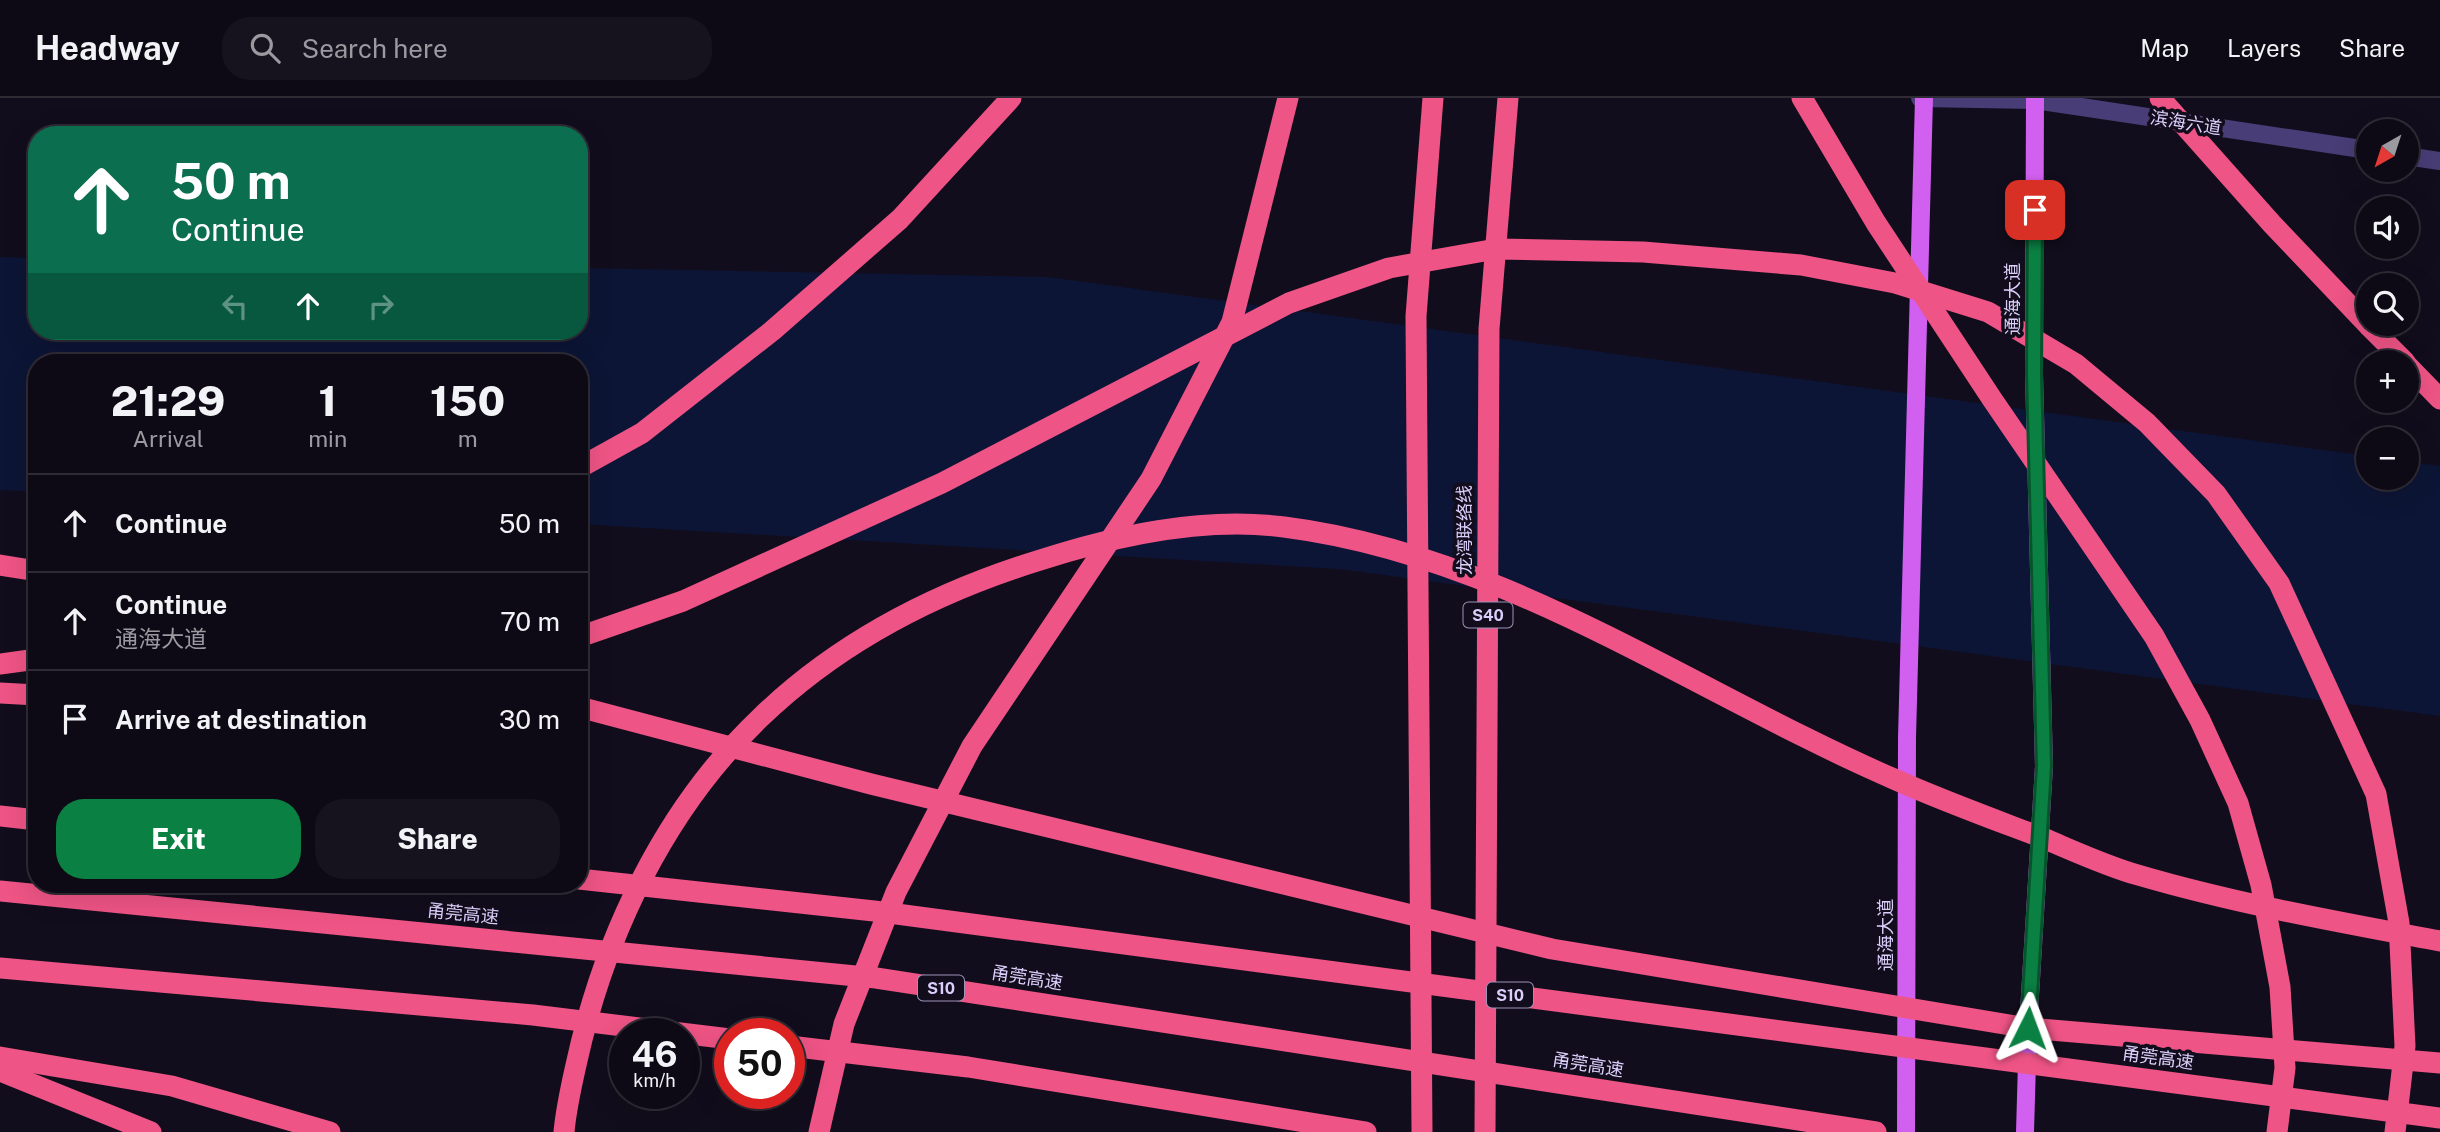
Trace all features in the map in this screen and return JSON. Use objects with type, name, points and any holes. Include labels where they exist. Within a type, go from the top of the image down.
[{"type":"highway","points":[[588,463],[642,433],[772,331],[900,219],[1011,98]]},
{"type":"highway","points":[[819,1132],[844,1024],[896,892],[972,746],[1151,479],[1232,322],[1288,98]]},
{"type":"highway","points":[[1422,1132],[1416,316],[1433,98]]},
{"type":"highway","name":"龙湾联络线","points":[[1485,1132],[1489,329],[1508,98]]},
{"type":"highway","points":[[1802,98],[1875,223],[2154,636],[2200,720],[2238,803],[2261,885],[2280,987],[2285,1068],[2277,1132]]},
{"type":"highway","points":[[2160,98],[2272,224],[2393,350]]},
{"type":"highway","points":[[588,634],[683,601],[942,483],[1289,303],[1389,268],[1496,249],[1643,252],[1801,265],[1895,283],[1988,312],[2076,364],[2147,423],[2216,494],[2279,583],[2376,794],[2399,923],[2405,1046],[2395,1132]]},
{"type":"highway","points":[[2419,377],[2440,399]]},
{"type":"highway","points":[[564,1132],[586,1017],[624,915],[674,821],[727,749],[796,683],[885,623],[984,577],[1080,547],[1198,526],[1282,526],[1375,546],[1449,568],[1540,603],[1891,778],[2135,874],[2270,908],[2440,941]]},
{"type":"highway","points":[[0,565],[28,569]]},
{"type":"highway","points":[[0,664],[28,660]]},
{"type":"highway","points":[[0,693],[28,695]]},
{"type":"highway","points":[[588,709],[871,784],[1552,949],[2028,1028],[2440,1063]]},
{"type":"highway","points":[[0,816],[28,819]]},
{"type":"highway","name":"甬莞高速","points":[[588,880],[888,913],[2440,1118]]},
{"type":"highway","name":"甬莞高速","points":[[0,891],[876,978],[1876,1132]]},
{"type":"highway","points":[[0,968],[533,1016],[714,1037]]},
{"type":"highway","points":[[805,1048],[968,1067],[1366,1132]]},
{"type":"highway","points":[[0,1058],[172,1086],[330,1132]]},
{"type":"highway","points":[[0,1071],[151,1132]]},
{"type":"main road","name":"通海大道","points":[[1906,1132],[1907,738],[1921,98]]},
{"type":"main road","name":"通海大道","points":[[2028,1028],[2044,766],[2034,374],[2035,99]]},
{"type":"main road","points":[[2025,1132],[2028,1028]]},
{"type":"street","name":"滨海六道","points":[[1921,98],[2035,99],[2356,148]]},
{"type":"street","points":[[2419,158],[2440,161]]},
{"type":"water","points":[[0,257],[28,258],[28,340],[588,340],[588,268],[1048,277],[2356,454],[2356,490],[2419,490],[2419,463],[2440,466],[2440,716],[1339,569],[588,525],[588,354],[28,354],[28,492],[0,490]]},
{"type":"route","points":[[2028,1028],[2044,766],[2034,374],[2035,210]]}]
